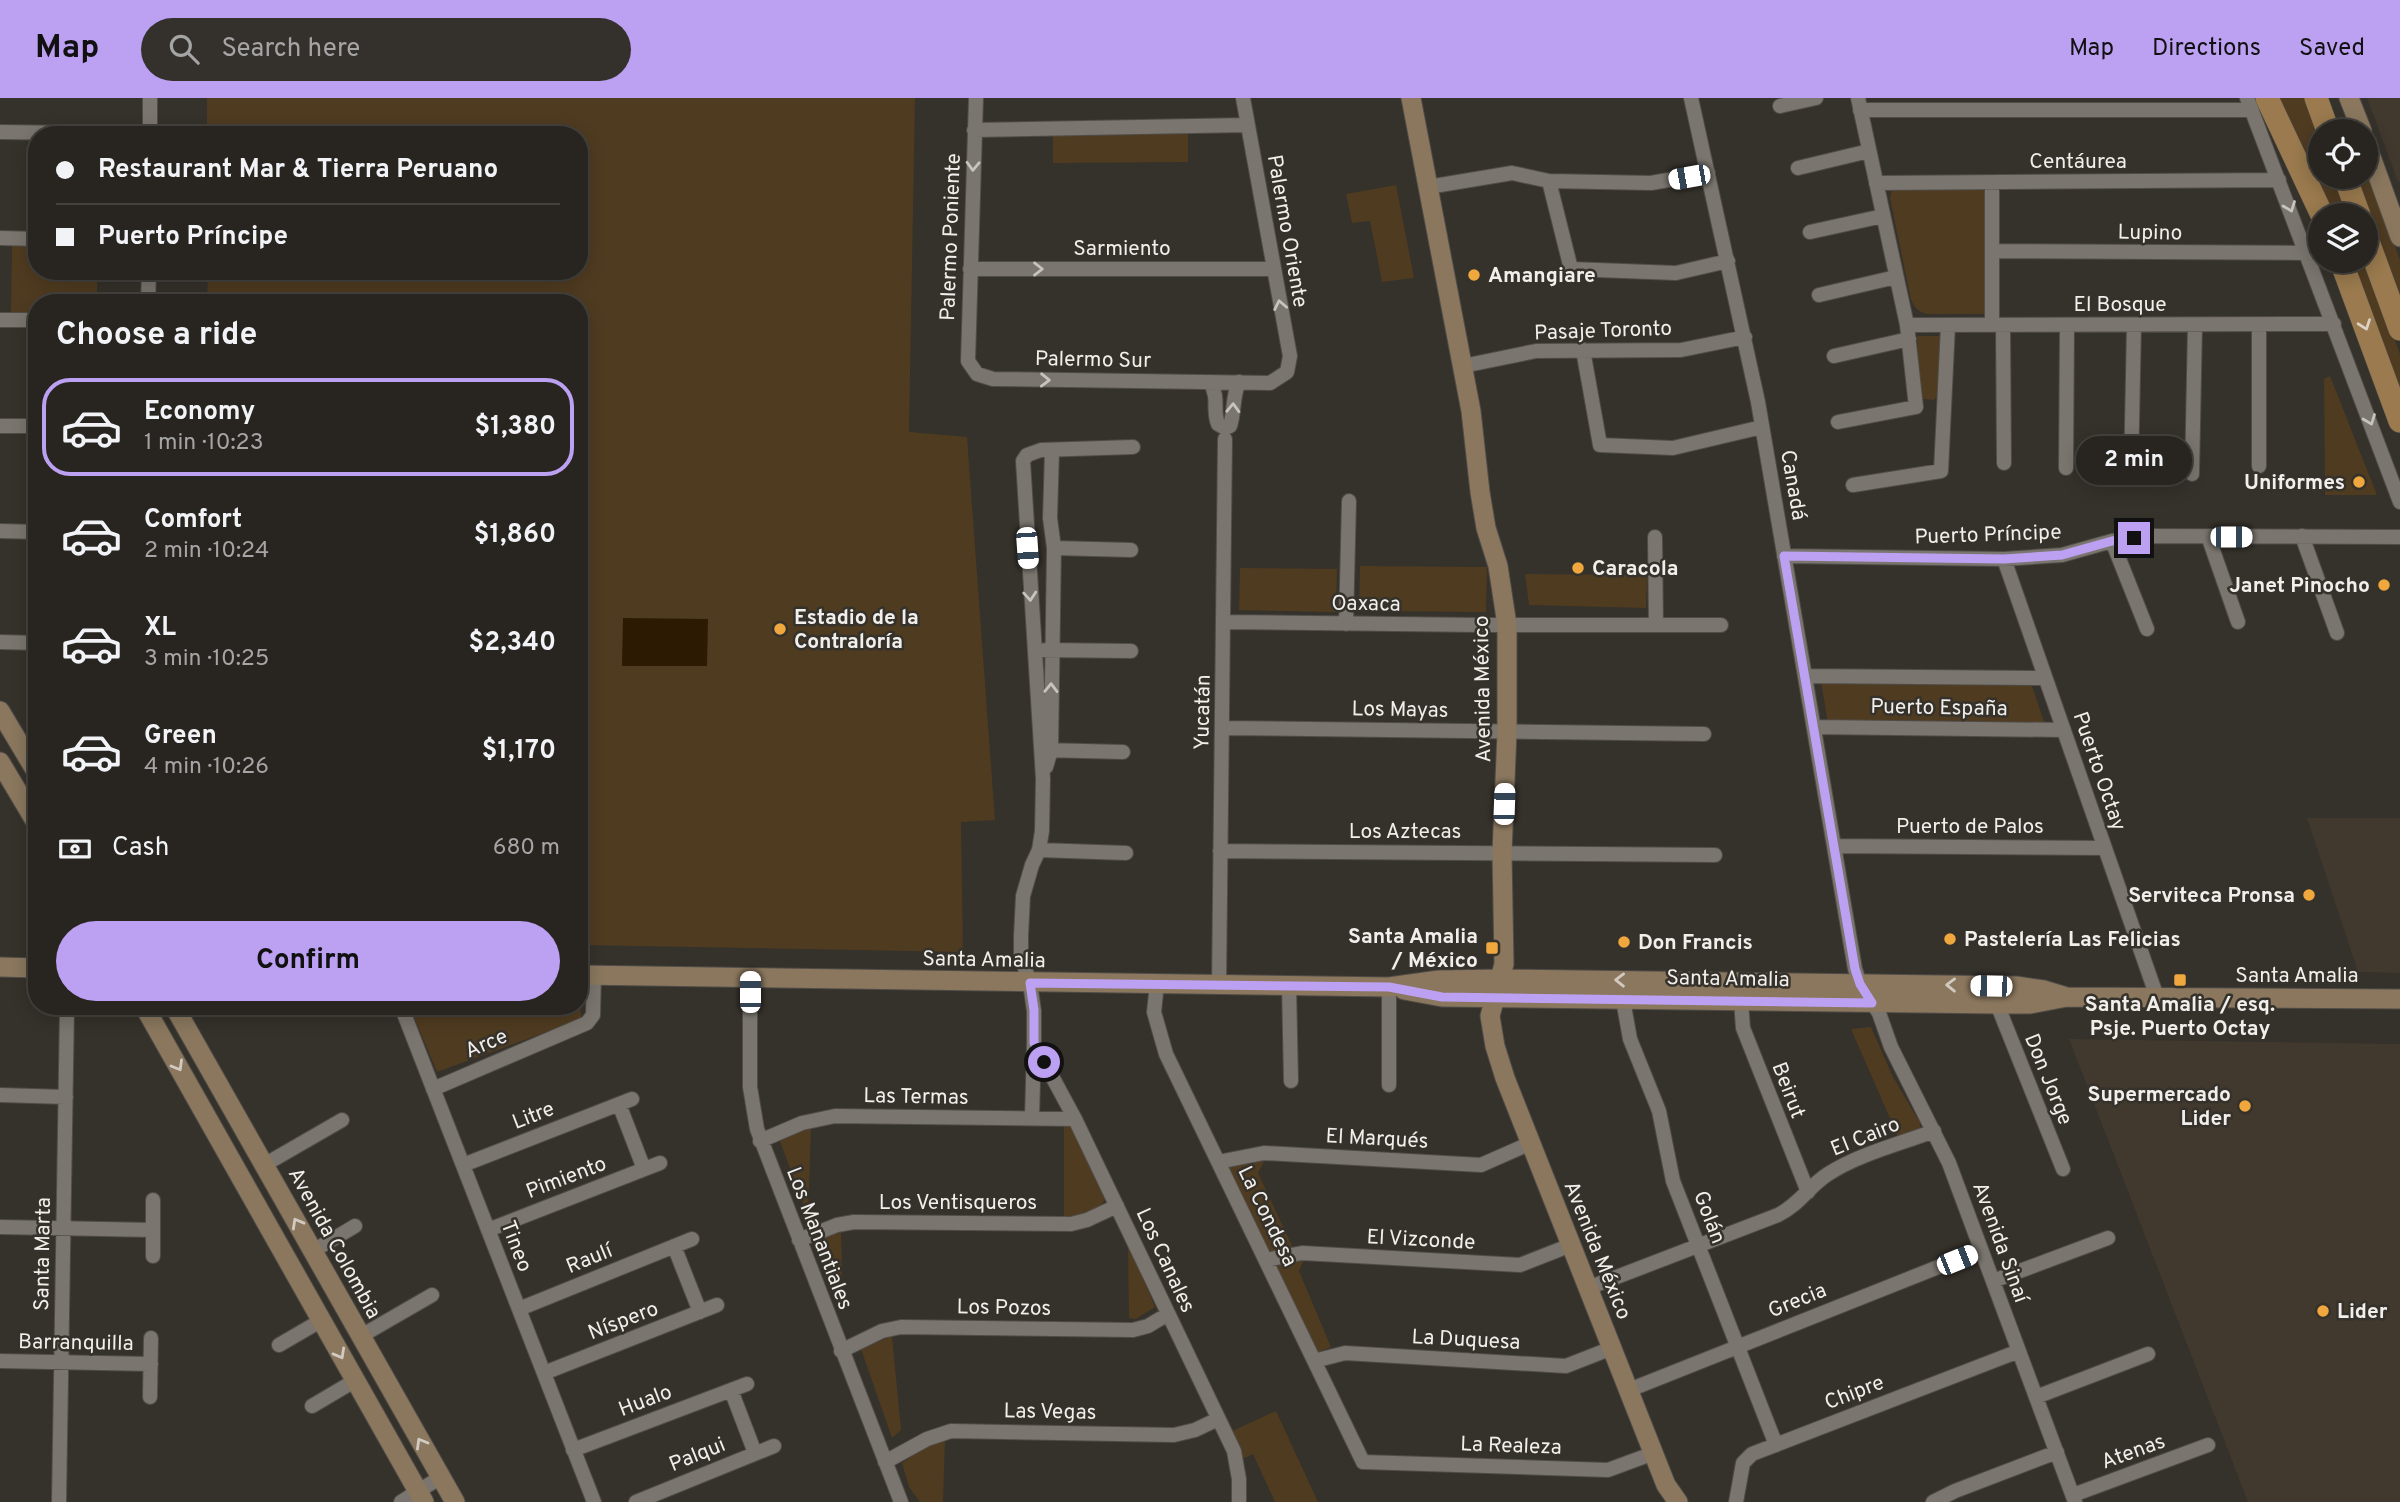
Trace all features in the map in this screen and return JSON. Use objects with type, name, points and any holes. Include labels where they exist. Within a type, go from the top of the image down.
[{"type":"main road","points":[[2316,98],[2324,119]]},
{"type":"main road","points":[[2255,102],[2315,203]]},
{"type":"main road","points":[[2378,269],[2400,329]]},
{"type":"main road","points":[[2345,273],[2400,421]]},
{"type":"street","points":[[150,98],[150,126]]},
{"type":"street","name":"Palermo Poniente","points":[[976,98],[968,361],[977,374]]},
{"type":"street","name":"Palermo Oriente","points":[[1243,98],[1290,356],[1287,372]]},
{"type":"street","name":"Avenida México","points":[[1411,98],[1471,411],[1486,528],[1498,566],[1507,625],[1507,732],[1502,853],[1504,964],[1490,1016],[1495,1046],[1654,1453],[1670,1491],[1678,1502]]},
{"type":"street","name":"Canadá","points":[[1691,98],[1745,337],[1855,969],[1860,984],[1872,1003]]},
{"type":"street","points":[[1780,106],[1816,98]]},
{"type":"street","points":[[2349,98],[2357,119]]},
{"type":"street","points":[[1838,422],[1916,407],[1908,332],[1859,104],[2255,102],[2279,180],[2308,254]]},
{"type":"street","points":[[974,130],[1248,125]]},
{"type":"street","points":[[0,132],[28,132]]},
{"type":"street","points":[[1798,168],[1869,151]]},
{"type":"street","points":[[1428,187],[1512,173],[1549,181],[1651,183],[1708,173]]},
{"type":"street","points":[[2378,177],[2400,237]]},
{"type":"street","name":"Centáurea","points":[[1876,183],[2279,180]]},
{"type":"street","points":[[1549,181],[1571,269],[1676,273],[1728,261]]},
{"type":"street","points":[[1992,183],[2004,463]]},
{"type":"street","points":[[1810,232],[1883,216]]},
{"type":"street","points":[[0,238],[28,239]]},
{"type":"street","name":"Lupino","points":[[1993,251],[2308,254]]},
{"type":"street","name":"Sarmiento","points":[[970,269],[1273,269]]},
{"type":"street","points":[[2315,273],[2400,502]]},
{"type":"street","points":[[1819,295],[1896,277]]},
{"type":"street","points":[[0,320],[28,320]]},
{"type":"street","name":"El Bosque","points":[[1834,356],[1908,332],[1948,325],[2334,324]]},
{"type":"street","points":[[1853,485],[1941,471],[1948,325]]},
{"type":"street","points":[[2066,468],[2067,325]]},
{"type":"street","points":[[2131,474],[2134,325]]},
{"type":"street","points":[[2192,474],[2195,325]]},
{"type":"street","points":[[2259,325],[2259,466]]},
{"type":"street","name":"Pasaje Toronto","points":[[1463,366],[1536,351],[1681,350],[1745,337]]},
{"type":"street","points":[[1583,350],[1600,445],[1673,448],[1762,428]]},
{"type":"street","name":"Palermo Sur","points":[[977,374],[993,379],[1270,383],[1287,372]]},
{"type":"street","points":[[1210,382],[1216,393],[1216,418],[1218,424],[1225,428],[1230,426],[1233,417],[1233,395],[1238,382]]},
{"type":"street","points":[[0,426],[28,426]]},
{"type":"street","name":"Yucatán","points":[[1219,985],[1225,439]]},
{"type":"street","points":[[1045,750],[1034,651],[1023,461],[1027,455],[1041,450],[1133,447]]},
{"type":"street","points":[[1045,750],[1054,548],[1050,518],[1052,451]]},
{"type":"street","points":[[1346,625],[1349,501]]},
{"type":"street","points":[[0,531],[28,532]]},
{"type":"street","points":[[1655,537],[1656,625]]},
{"type":"street","name":"Puerto Príncipe","points":[[1784,556],[2004,559],[2062,555],[2112,541],[2147,537],[2400,537]]},
{"type":"street","points":[[2208,537],[2238,622]]},
{"type":"street","points":[[2302,537],[2337,633]]},
{"type":"street","points":[[2112,541],[2147,629]]},
{"type":"street","points":[[1054,548],[1131,550]]},
{"type":"street","name":"Puerto Octay","points":[[2004,559],[2157,997]]},
{"type":"street","name":"Oaxaca","points":[[1224,622],[1346,625],[1721,625]]},
{"type":"street","points":[[0,642],[28,643]]},
{"type":"street","points":[[1034,651],[1131,651]]},
{"type":"street","name":"Puerto España","points":[[1805,676],[2045,678]]},
{"type":"street","points":[[0,711],[28,758]]},
{"type":"street","name":"Puerto España","points":[[1814,727],[2064,730]]},
{"type":"street","name":"Los Mayas","points":[[1223,728],[1704,734]]},
{"type":"street","points":[[1045,750],[1123,752]]},
{"type":"street","name":"Los Canales","points":[[1032,1118],[1034,1010],[1030,983],[1021,957],[1023,896],[1039,850],[1042,831],[1045,750]]},
{"type":"street","points":[[0,762],[28,809]]},
{"type":"street","name":"Puerto de Palos","points":[[1834,846],[2105,848]]},
{"type":"street","points":[[1039,850],[1126,853]]},
{"type":"street","name":"Los Aztecas","points":[[1220,851],[1715,855]]},
{"type":"street","points":[[0,967],[28,968]]},
{"type":"street","name":"Santa Amalia","points":[[588,976],[1389,987],[1439,980],[1501,979],[1860,984],[2029,987],[2067,997]]},
{"type":"street","name":"Los Manantiales","points":[[750,978],[750,1087],[760,1141],[901,1502]]},
{"type":"street","name":"La Condesa","points":[[1157,984],[1154,1012],[1166,1054],[1363,1462]]},
{"type":"street","points":[[1289,986],[1291,1082]]},
{"type":"street","name":"Arce","points":[[433,1089],[587,1023],[593,1015],[588,987]]},
{"type":"street","points":[[1389,987],[1389,1085]]},
{"type":"street","name":"Santa Amalia","points":[[1389,987],[1442,997],[1872,1003],[2030,1004],[2067,997],[2400,999]]},
{"type":"street","name":"Golán","points":[[1623,1000],[1630,1039],[1658,1111],[1674,1181],[1776,1445]]},
{"type":"street","name":"Beirut","points":[[1741,1001],[1743,1028],[1808,1192]]},
{"type":"street","name":"Avenida Sinaí","points":[[1872,1003],[1949,1163],[2074,1499]]},
{"type":"street","name":"Don Jorge","points":[[1997,1004],[2063,1169]]},
{"type":"street","name":"Santa Marta","points":[[59,1502],[67,1015]]},
{"type":"street","points":[[149,1015],[421,1497]]},
{"type":"street","name":"Avenida Colombia","points":[[179,1015],[455,1502]]},
{"type":"street","name":"Tineo","points":[[404,1015],[594,1502]]},
{"type":"street","name":"Los Canales","points":[[1034,1043],[1075,1119],[1218,1419],[1237,1462],[1238,1502]]},
{"type":"street","points":[[0,1096],[66,1097]]},
{"type":"street","name":"Litre","points":[[463,1165],[625,1101],[644,1169]]},
{"type":"street","name":"Las Termas","points":[[760,1141],[802,1124],[835,1116],[1075,1119]]},
{"type":"street","points":[[264,1165],[342,1120]]},
{"type":"street","name":"El Cairo","points":[[1588,1288],[1786,1211],[1822,1178],[1842,1166],[1934,1131]]},
{"type":"street","name":"El Marqués","points":[[1218,1161],[1264,1153],[1481,1165],[1531,1143]]},
{"type":"street","name":"Pimiento","points":[[488,1230],[660,1163]]},
{"type":"street","points":[[153,1200],[153,1256]]},
{"type":"street","name":"Los Ventisqueros","points":[[799,1240],[836,1224],[854,1222],[1071,1224],[1087,1220],[1117,1206]]},
{"type":"street","points":[[313,1251],[355,1226]]},
{"type":"street","points":[[0,1227],[153,1230]]},
{"type":"street","points":[[1993,1281],[2108,1238]]},
{"type":"street","name":"Raulí","points":[[519,1309],[692,1239]]},
{"type":"street","name":"El Vizconde","points":[[1266,1260],[1302,1253],[1520,1265],[1571,1245]]},
{"type":"street","points":[[674,1246],[700,1312]]},
{"type":"street","name":"Grecia","points":[[1629,1390],[1981,1250]]},
{"type":"street","points":[[361,1336],[432,1295]]},
{"type":"street","name":"Níspero","points":[[544,1373],[717,1306]]},
{"type":"street","name":"Los Pozos","points":[[841,1351],[882,1331],[901,1327],[1132,1330],[1148,1326],[1168,1314]]},
{"type":"street","points":[[279,1345],[321,1320]]},
{"type":"street","name":"Barranquilla","points":[[150,1397],[151,1338]]},
{"type":"street","name":"La Duquesa","points":[[1314,1360],[1345,1353],[1566,1366],[1612,1348]]},
{"type":"street","name":"Chipre","points":[[1737,1502],[1742,1468],[1752,1454],[2019,1351]]},
{"type":"street","points":[[2036,1396],[2148,1354]]},
{"type":"street","name":"Barranquilla","points":[[0,1361],[151,1364]]},
{"type":"street","points":[[312,1406],[355,1380]]},
{"type":"street","name":"Hualo","points":[[573,1450],[747,1384]]},
{"type":"street","points":[[731,1390],[755,1453]]},
{"type":"street","name":"Las Vegas","points":[[885,1462],[927,1438],[951,1431],[1174,1435],[1195,1430],[1218,1419]]},
{"type":"street","name":"Atenas","points":[[2074,1499],[2208,1445]]},
{"type":"street","name":"Palqui","points":[[636,1502],[774,1446]]},
{"type":"street","points":[[1933,1502],[2057,1452]]},
{"type":"street","name":"La Realeza","points":[[1363,1462],[1608,1469],[1654,1453]]},
{"type":"street","points":[[401,1502],[421,1497],[441,1478]]},
{"type":"shaded area","name":"Estadio de la Contraloría","points":[[207,98],[915,98],[909,432],[967,437],[995,820],[961,822],[963,952],[588,945],[588,294],[207,294],[208,280],[588,280],[588,126],[207,126]]},
{"type":"shaded area","points":[[2277,98],[2304,98],[2312,119],[2308,119],[2308,164]]},
{"type":"shaded area","points":[[2367,98],[2400,98],[2398,182],[2378,128],[2378,119],[2375,119]]},
{"type":"shaded area","points":[[1053,134],[1188,134],[1188,162],[1053,163]]},
{"type":"shaded area","points":[[1396,185],[1414,278],[1382,282],[1370,221],[1352,223],[1346,194]]},
{"type":"shaded area","points":[[1892,189],[1984,189],[1987,194],[1983,314],[1927,314],[1915,308],[1890,198]]},
{"type":"shaded area","points":[[2320,189],[2338,189],[2344,203],[2326,203]]},
{"type":"shaded area","points":[[2360,189],[2374,189],[2400,260],[2400,304],[2378,240],[2378,203],[2365,203]]},
{"type":"shaded area","points":[[12,242],[28,243],[28,280],[97,280],[97,294],[28,294],[28,315],[11,316]]},
{"type":"shaded area","points":[[2357,273],[2370,273],[2400,354],[2400,388]]},
{"type":"shaded area","points":[[1917,336],[1942,336],[1939,394],[1934,400],[1923,399],[1920,391]]},
{"type":"shaded area","points":[[2330,376],[2377,495],[2325,495],[2324,379]]},
{"type":"shaded area","points":[[1360,566],[1487,567],[1486,612],[1359,611]]},
{"type":"shaded area","points":[[1240,568],[1337,569],[1336,612],[1239,610]]},
{"type":"shaded area","points":[[1525,574],[1647,575],[1646,608],[1529,605]]},
{"type":"shaded area","points":[[623,618],[708,619],[707,666],[622,666]]},
{"type":"shaded area","points":[[1821,682],[2032,686],[2044,722],[1828,723]]},
{"type":"shaded area","points":[[2307,818],[2400,818],[2400,973],[2358,972]]},
{"type":"shaded area","points":[[413,1015],[581,1015],[582,1019],[437,1072]]},
{"type":"shaded area","points":[[1871,1027],[1892,1075],[1920,1123],[1920,1131],[1900,1141],[1851,1029]]},
{"type":"shaded area","points":[[2069,1039],[2400,1044],[2400,1502],[2248,1502]]},
{"type":"shaded area","points":[[1064,1126],[1073,1127],[1107,1196],[1094,1210],[1064,1218]]},
{"type":"shaded area","points":[[811,1127],[808,1217],[780,1141]]},
{"type":"shaded area","points":[[1266,1158],[1258,1173],[1294,1250],[1274,1254],[1263,1249],[1227,1168],[1229,1162]]},
{"type":"shaded area","points":[[841,1229],[843,1311],[817,1240]]},
{"type":"shaded area","points":[[1128,1244],[1155,1307],[1136,1319],[1129,1318]]},
{"type":"shaded area","points":[[1305,1257],[1299,1271],[1331,1347],[1316,1353],[1276,1272],[1280,1262]]},
{"type":"shaded area","points":[[892,1336],[901,1430],[892,1438],[861,1349]]},
{"type":"shaded area","points":[[1276,1411],[1318,1502],[1275,1502],[1253,1454],[1242,1459],[1230,1432]]},
{"type":"shaded area","points":[[945,1439],[943,1502],[920,1502],[909,1487],[902,1463]]},
{"type":"place","name":"Amangiare","points":[[1474,275]]},
{"type":"place","name":"Uniformes","points":[[2359,482]]},
{"type":"place","name":"Caracola","points":[[1578,568]]},
{"type":"place","name":"Janet Pinocho","points":[[2384,585]]},
{"type":"place","name":"Estadio de la Contraloría","points":[[780,629]]},
{"type":"place","name":"Serviteca Pronsa","points":[[2309,895]]},
{"type":"place","name":"Pastelería Las Felicias","points":[[1950,939]]},
{"type":"place","name":"Don Francis","points":[[1624,942]]},
{"type":"place","name":"Santa Amalia / México","points":[[1492,948]]},
{"type":"place","name":"Santa Amalia / esq. Psje. Puerto Octay","points":[[2180,980]]},
{"type":"place","name":"Supermercado Lider","points":[[2245,1106]]},
{"type":"place","name":"Lider","points":[[2323,1311]]},
{"type":"route","points":[[1044,1062],[1034,1043],[1034,1010],[1030,983],[1389,987],[1442,997],[1872,1003],[1865,994],[1855,969],[1784,556],[2004,559],[2062,555],[2112,541],[2134,538]]}]
